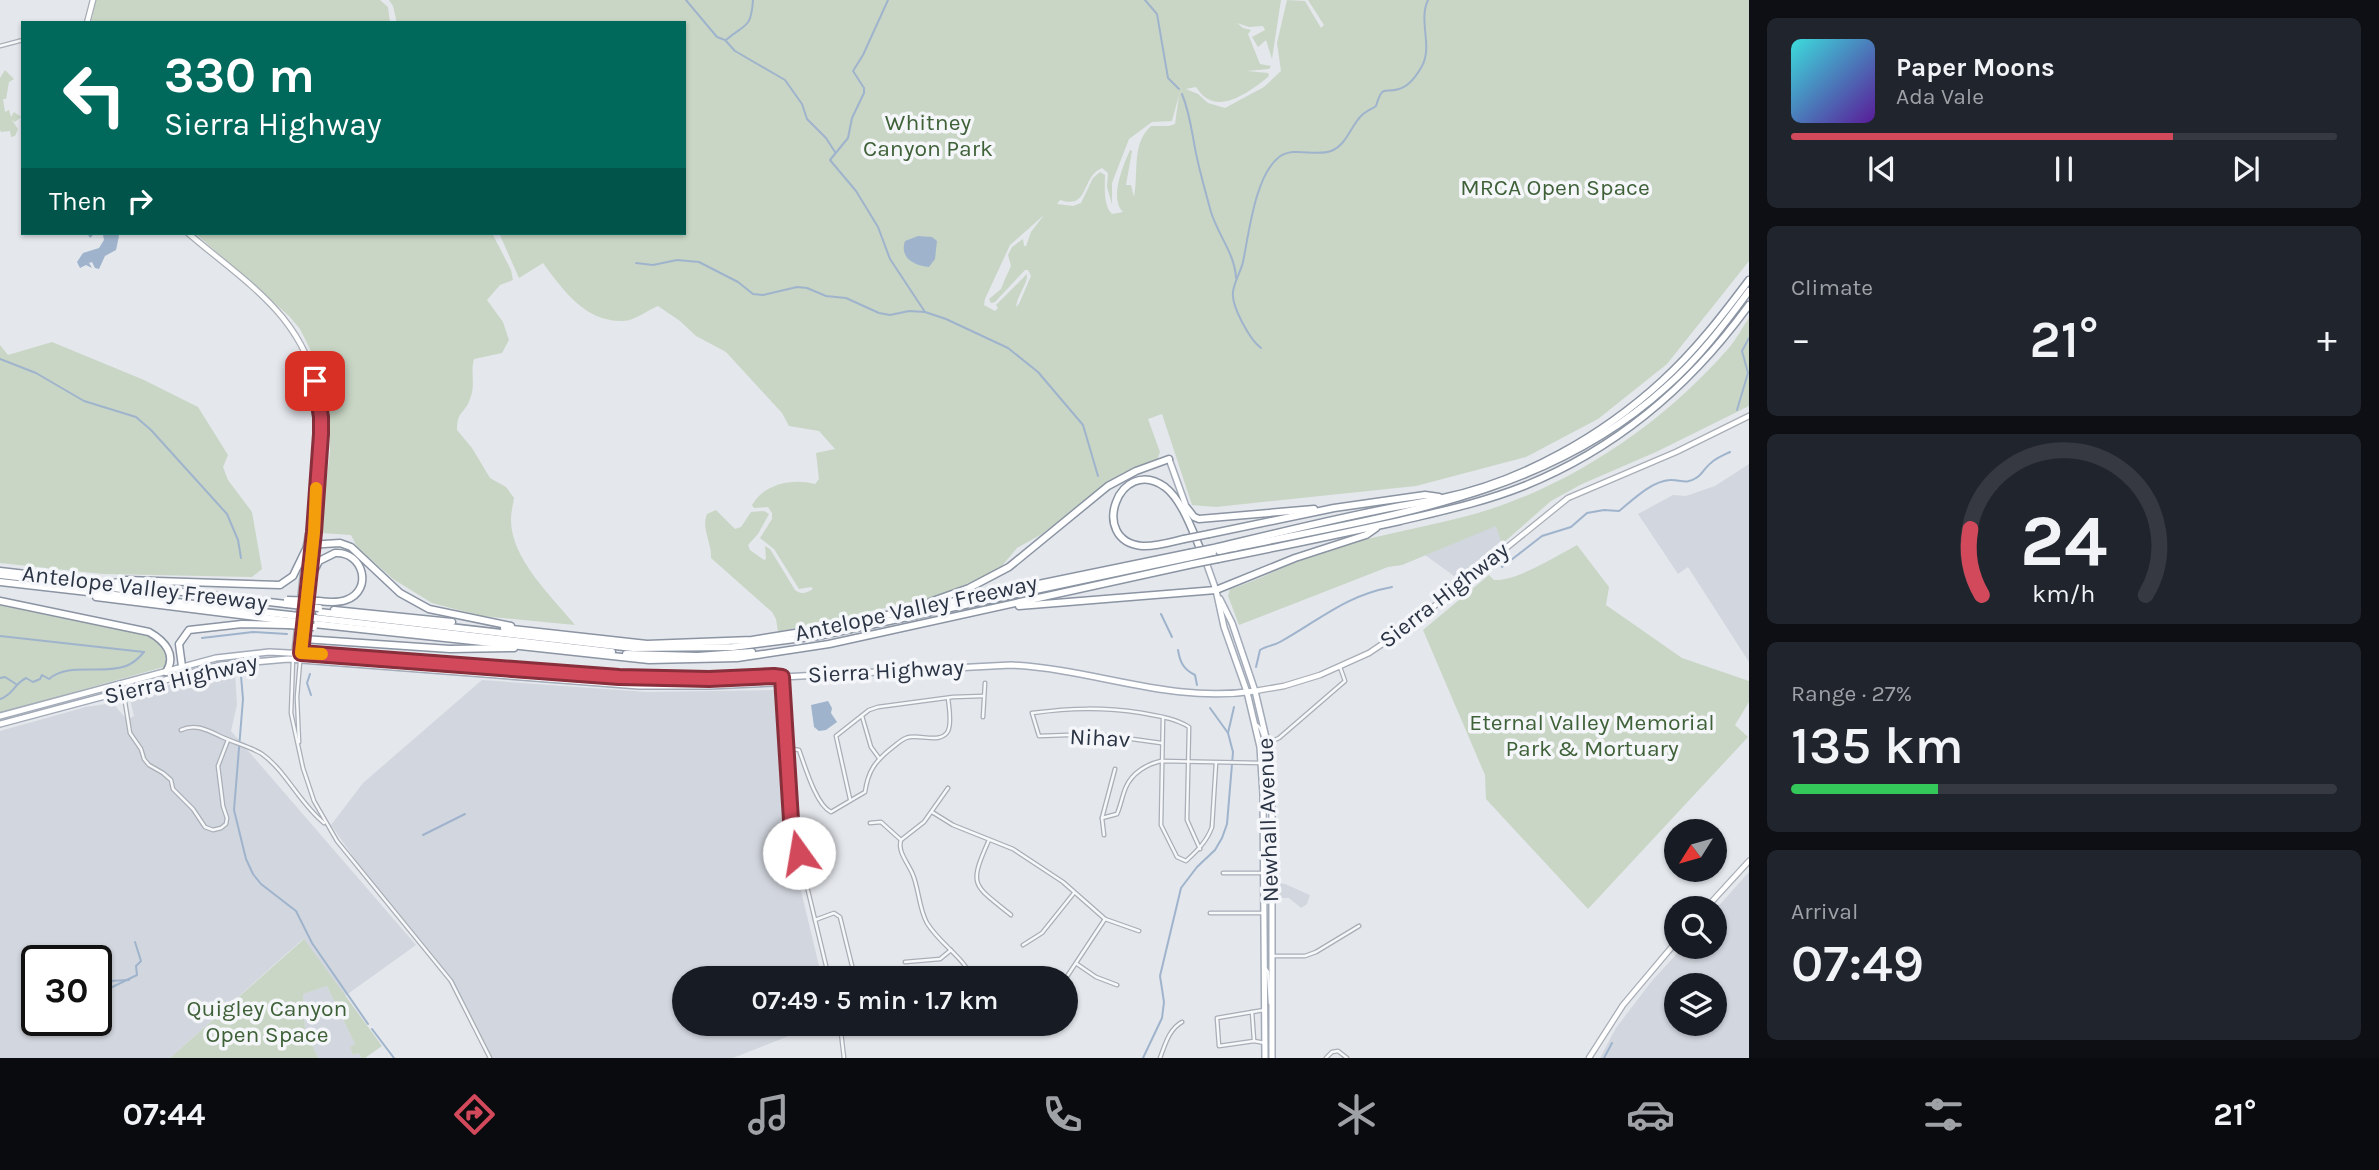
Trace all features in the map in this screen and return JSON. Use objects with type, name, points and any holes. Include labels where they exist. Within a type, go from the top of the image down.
[{"type":"highway","name":"Antelope Valley Freeway","points":[[0,584],[647,644],[785,644],[990,609],[1377,510],[1444,498],[1519,473],[1573,446],[1614,421],[1650,392],[1683,361],[1749,281]]},
{"type":"highway","points":[[1216,553],[1453,500],[1533,473],[1605,435],[1666,387],[1707,345],[1749,291]]},
{"type":"highway","points":[[1216,553],[1453,504],[1544,472],[1604,439],[1659,398],[1710,347],[1749,298]]},
{"type":"highway","name":"Antelope Valley Freeway","points":[[317,615],[324,625],[649,660],[740,655],[919,608],[1381,525],[1495,497],[1539,480],[1595,450],[1641,419],[1683,382],[1716,347],[1749,305]]},
{"type":"highway","points":[[919,608],[998,573],[1030,552],[1108,486],[1136,471],[1169,459]]},
{"type":"highway","points":[[1203,554],[1178,504],[1162,485],[1145,481],[1134,483],[1124,489],[1117,498],[1112,515],[1115,527],[1130,543],[1147,546],[1184,539],[1209,534],[1334,508]]},
{"type":"highway","points":[[1187,508],[1199,519],[1334,508],[1425,495],[1444,498]]},
{"type":"highway","points":[[990,609],[1216,590],[1295,558],[1366,535],[1381,525]]},
{"type":"highway","points":[[110,583],[127,580],[280,585],[293,576],[306,547],[313,543],[340,543],[351,547],[400,593],[419,604],[525,631]]},
{"type":"highway","points":[[309,581],[319,561],[335,553],[341,552],[352,557],[361,567],[361,583],[354,596],[317,615]]},
{"type":"highway","points":[[785,644],[1191,559]]},
{"type":"highway","name":"Antelope Valley Freeway","points":[[0,573],[219,597],[288,612]]},
{"type":"highway","points":[[0,573],[288,612],[633,648],[712,649],[750,643]]},
{"type":"highway","points":[[0,601],[149,632],[159,639],[171,655],[166,671]]},
{"type":"highway","points":[[183,671],[179,644],[189,630],[242,624],[288,612]]},
{"type":"highway","points":[[317,615],[621,653],[671,656],[740,655]]},
{"type":"highway","points":[[303,639],[450,649],[507,650],[520,647]]},
{"type":"main road","points":[[88,21],[93,0]]},
{"type":"main road","points":[[190,235],[274,309],[289,326],[315,381],[321,417],[313,543],[303,639],[297,656]]},
{"type":"main road","name":"Sierra Highway","points":[[0,724],[183,671],[297,656],[619,677],[709,679],[1012,665],[1044,668],[1166,691],[1205,694],[1247,692],[1284,686],[1340,667],[1380,646],[1412,624],[1568,498],[1748,419]]},
{"type":"main road","name":"Newhall Avenue","points":[[1169,459],[1255,691],[1267,743],[1272,804],[1268,903],[1264,914],[1265,1058]]},
{"type":"main road","points":[[297,656],[306,547],[314,502]]},
{"type":"main road","name":"Newhall Avenue","points":[[1216,590],[1224,627],[1247,692],[1262,763],[1264,873],[1267,877],[1271,924],[1272,1058]]},
{"type":"main road","name":"Sierra Highway","points":[[297,656],[639,686],[774,683],[782,677]]},
{"type":"main road","name":"Sierra Highway","points":[[0,716],[166,671],[183,671]]},
{"type":"main road","points":[[40,705],[42,712]]},
{"type":"main road","points":[[1717,896],[1749,861]]},
{"type":"main road","points":[[1265,929],[1268,952],[1272,956]]},
{"type":"main road","points":[[1589,1058],[1623,1005],[1664,956]]},
{"type":"street","points":[[0,46],[21,41]]},
{"type":"street","points":[[297,656],[291,707],[312,796],[327,825],[360,871],[451,981],[490,1058]]},
{"type":"street","points":[[297,656],[299,749]]},
{"type":"street","points":[[1260,747],[1279,738],[1345,681],[1340,667]]},
{"type":"street","points":[[782,677],[791,820],[826,966]]},
{"type":"street","points":[[983,718],[985,684]]},
{"type":"street","points":[[116,692],[118,698],[125,702],[130,733],[149,765],[171,780],[173,789],[205,827],[213,830],[221,828],[227,818],[218,766],[228,740]]},
{"type":"street","points":[[850,799],[836,736],[877,707],[983,696]]},
{"type":"street","points":[[786,748],[799,750],[808,776],[831,813],[866,791],[867,776],[879,758],[908,737],[939,738],[946,734],[949,727],[948,698]]},
{"type":"street","name":"Nihav","points":[[1161,743],[1096,734],[1038,736],[1031,713],[1098,708],[1163,717]]},
{"type":"street","points":[[862,716],[871,747],[879,758]]},
{"type":"street","points":[[1200,849],[1187,820],[1189,727],[1163,717],[1161,824],[1177,857],[1186,861],[1200,849],[1212,827],[1216,763]]},
{"type":"street","points":[[1255,724],[1267,743]]},
{"type":"street","points":[[181,730],[192,726],[204,729],[261,754],[271,761],[313,814],[327,825]]},
{"type":"street","points":[[1102,818],[1117,814],[1126,786],[1135,775],[1148,764],[1161,761],[1262,763],[1267,769],[1268,794],[1272,804]]},
{"type":"street","points":[[1104,835],[1102,818],[1115,769]]},
{"type":"street","points":[[948,788],[919,827],[901,840],[899,847],[913,873],[926,922],[967,966]]},
{"type":"street","points":[[303,801],[312,796]]},
{"type":"street","points":[[932,811],[953,825],[1013,849],[1063,882],[1105,919],[1139,931]]},
{"type":"street","points":[[870,823],[881,822],[901,840]]},
{"type":"street","points":[[989,840],[977,868],[976,880],[983,892],[1011,915]]},
{"type":"street","points":[[1223,873],[1264,873]]},
{"type":"street","points":[[1023,945],[1031,942],[1050,924],[1073,893]]},
{"type":"street","points":[[815,920],[834,913],[840,917],[852,966]]},
{"type":"street","points":[[1210,913],[1264,914]]},
{"type":"street","points":[[1105,919],[1077,964],[1096,977],[1117,985]]},
{"type":"street","points":[[1272,956],[1305,956],[1331,945],[1359,926]]},
{"type":"street","points":[[905,962],[940,959],[951,950]]},
{"type":"street","points":[[1264,966],[1268,972],[1271,1006]]},
{"type":"street","points":[[1265,1010],[1217,1018],[1219,1046],[1254,1041],[1265,1043]]},
{"type":"street","points":[[1252,1012],[1254,1041]]},
{"type":"street","points":[[1160,1058],[1171,1031],[1182,1022]]},
{"type":"street","points":[[841,1036],[844,1058]]},
{"type":"street","points":[[1326,1058],[1332,1052],[1338,1051],[1347,1058]]},
{"type":"shaded area","points":[[1749,464],[1749,662],[1688,567],[1678,574],[1638,514],[1673,495],[1686,496],[1715,486]]},
{"type":"shaded area","points":[[1496,525],[1502,540],[1457,578],[1425,555]]},
{"type":"shaded area","points":[[235,671],[237,705],[231,731],[416,945],[345,996],[303,939],[170,1058],[0,1058],[0,731],[86,707],[113,703],[127,720],[134,716],[129,695],[211,674]]},
{"type":"shaded area","points":[[482,680],[647,692],[774,690],[787,833],[819,966],[672,966],[672,1036],[789,1036],[733,1058],[492,1058],[451,977],[359,865],[331,825],[363,783]]},
{"type":"shaded area","points":[[1749,872],[1749,1058],[1600,1058],[1616,1028],[1672,959],[1727,959],[1727,897]]},
{"type":"shaded area","points":[[1279,883],[1310,895],[1307,904],[1301,908],[1289,898],[1277,898]]},
{"type":"shaded area","points":[[327,986],[355,1044],[350,1047],[353,1055],[359,1053],[361,1058],[318,1058],[305,1029],[303,994]]},
{"type":"green space","points":[[96,0],[380,0],[388,7],[390,21],[91,21]]},
{"type":"green space","points":[[389,0],[1281,0],[1272,59],[1266,40],[1258,47],[1252,37],[1265,30],[1263,26],[1249,27],[1237,23],[1251,30],[1248,34],[1260,64],[1271,66],[1269,69],[1247,71],[1268,73],[1269,76],[1240,96],[1223,102],[1206,98],[1196,87],[1186,89],[1198,94],[1208,103],[1225,108],[1264,87],[1281,71],[1277,43],[1287,0],[1305,1],[1321,28],[1324,25],[1308,0],[1749,0],[1749,261],[1667,364],[1598,419],[1526,457],[1416,486],[1216,507],[1192,505],[1162,414],[1148,419],[1160,452],[1157,460],[1123,473],[1106,483],[1042,534],[1017,548],[1001,567],[938,596],[778,632],[772,612],[711,558],[705,520],[707,514],[716,510],[735,529],[741,527],[751,512],[764,511],[769,514],[758,534],[748,545],[750,550],[764,560],[765,546],[770,549],[795,590],[808,592],[813,589],[799,589],[774,549],[760,538],[772,519],[772,513],[768,507],[754,508],[752,505],[764,492],[779,484],[815,484],[819,479],[816,453],[835,449],[819,431],[789,426],[782,413],[726,352],[696,336],[658,306],[627,321],[609,320],[586,310],[576,302],[543,263],[519,278],[500,235],[686,235],[686,21],[397,21]],"holes":[[[1179,95],[1175,124],[1151,126],[1145,133],[1138,150],[1134,197],[1131,185],[1126,185],[1132,151],[1130,150],[1117,190],[1117,199],[1123,212],[1112,214],[1109,210],[1105,196],[1105,175],[1100,172],[1093,178],[1081,203],[1073,206],[1057,204],[1060,200],[1076,200],[1095,172],[1102,168],[1108,173],[1107,187],[1112,204],[1112,183],[1129,139],[1152,122],[1172,121]],[[1044,215],[1031,232],[1026,246],[1023,239],[1012,247],[1008,255],[1011,266],[1001,289],[989,299],[991,303],[995,302],[1028,270],[1031,276],[1019,304],[1016,307],[1027,274],[996,305],[998,308],[995,311],[984,305],[1010,245]]]},
{"type":"green space","points":[[5,70],[14,79],[9,82],[6,99],[3,99],[5,112],[9,110],[11,117],[14,112],[21,117],[15,122],[12,120],[18,129],[15,136],[11,137],[10,131],[0,130],[0,78]]},
{"type":"green space","points":[[197,235],[493,235],[511,270],[513,280],[500,285],[487,300],[503,322],[509,340],[502,353],[474,359],[472,394],[458,419],[457,430],[472,448],[490,478],[506,487],[514,498],[511,519],[517,548],[534,576],[575,625],[481,616],[432,603],[393,579],[357,547],[351,535],[320,533],[330,452],[330,419],[312,353],[300,329],[289,316]]},
{"type":"green space","points":[[1749,318],[1749,406],[1551,501],[1502,544],[1496,526],[1402,565],[1388,567],[1239,625],[1228,596],[1230,589],[1328,549],[1459,518],[1513,501],[1582,468],[1645,426],[1675,402],[1728,349]]},
{"type":"green space","points":[[52,342],[144,380],[198,407],[228,455],[223,467],[228,480],[252,512],[262,569],[252,577],[103,574],[0,563],[0,345],[8,355]]},
{"type":"green space","name":"Eternal Valley Memorial Park & Mortuary","points":[[1577,545],[1609,587],[1606,605],[1682,658],[1749,681],[1749,702],[1735,725],[1748,737],[1672,819],[1664,819],[1664,827],[1588,909],[1486,799],[1485,775],[1423,630],[1489,575],[1494,580],[1504,579],[1537,567]]},
{"type":"green space","points":[[0,603],[149,635],[164,647],[169,655],[167,666],[0,713]]},
{"type":"green space","name":"Quigley Canyon Open Space","points":[[304,939],[382,1046],[365,1058],[361,1058],[359,1053],[353,1055],[350,1047],[355,1044],[327,986],[303,994],[305,1029],[318,1058],[170,1058]]},
{"type":"water","points":[[103,235],[118,235],[116,250],[105,256],[99,269],[95,268],[92,262],[89,263],[92,268],[86,265],[80,268],[77,262],[83,253],[99,248],[104,240]]},
{"type":"water","points":[[918,236],[932,237],[937,241],[935,259],[929,267],[909,260],[904,252],[905,241]]},
{"type":"water","points":[[828,701],[837,722],[826,730],[819,731],[814,727],[811,705]]},
{"type":"waterway","points":[[686,0],[717,37],[725,40],[735,51],[785,80],[802,104],[807,119],[826,138],[835,152]]},
{"type":"waterway","points":[[726,40],[749,21],[753,0]]},
{"type":"waterway","points":[[888,0],[853,71],[864,88],[864,93],[852,118],[848,138],[830,160],[856,191],[878,227],[890,259],[925,312],[1008,348],[1038,372],[1083,425],[1098,476]]},
{"type":"waterway","points":[[1145,0],[1157,14],[1168,78],[1179,89]]},
{"type":"waterway","points":[[1261,348],[1242,322],[1235,306],[1233,292],[1243,262],[1254,206],[1264,177],[1279,157],[1285,154],[1325,153],[1336,148],[1345,140],[1362,115],[1376,106],[1382,92],[1403,88],[1413,80],[1425,58],[1424,16],[1428,0]]},
{"type":"waterway","points":[[1182,94],[1211,212],[1233,261],[1236,278]]},
{"type":"waterway","points":[[636,263],[653,265],[677,260],[699,262],[738,282],[753,294],[807,288],[826,296],[846,298],[879,313],[890,315],[909,311],[925,312]]},
{"type":"waterway","points":[[1737,410],[1748,373],[1742,351],[1749,338]]},
{"type":"waterway","points":[[0,359],[36,373],[84,401],[136,417],[227,514],[238,540],[241,558]]},
{"type":"waterway","points":[[1502,567],[1542,536],[1571,527],[1587,513],[1619,511],[1642,492],[1663,481],[1692,480],[1713,461],[1730,452]]},
{"type":"waterway","points":[[1256,667],[1260,650],[1280,642],[1360,596],[1392,587]]},
{"type":"waterway","points":[[1161,614],[1172,637]]},
{"type":"waterway","points":[[202,638],[253,632],[287,634]]},
{"type":"waterway","points":[[0,636],[144,652]]},
{"type":"waterway","points":[[1178,650],[1183,665],[1195,675],[1197,685]]},
{"type":"waterway","points":[[0,699],[26,678],[33,682],[42,675],[49,679],[66,671],[117,668],[126,666],[144,652]]},
{"type":"waterway","points":[[310,674],[307,683],[311,695]]},
{"type":"waterway","points":[[241,676],[243,699],[234,810],[246,859],[261,884],[296,911],[312,943],[368,1024]]},
{"type":"waterway","points":[[0,678],[5,677],[16,684]]},
{"type":"waterway","points":[[1143,1058],[1162,1018],[1164,1002],[1160,976],[1181,888],[1215,850],[1227,824],[1233,752],[1228,733],[1234,707]]},
{"type":"waterway","points":[[1210,708],[1228,733]]},
{"type":"waterway","points":[[423,835],[465,814]]},
{"type":"waterway","points":[[112,987],[137,975],[136,966],[141,961],[135,942]]},
{"type":"waterway","points":[[112,981],[129,980]]},
{"type":"waterway","points":[[372,1029],[394,1058]]},
{"type":"waterway","points":[[1604,1058],[1612,1043]]},
{"type":"slow traffic","points":[[316,488],[301,653],[322,654]]},
{"type":"route","points":[[315,381],[321,434],[301,653],[619,677],[782,677],[791,820],[799,853]]},
{"type":"park label","name":"Whitney Canyon Park","points":[[928,135]]},
{"type":"park label","name":"MRCA Open Space","points":[[1555,187]]}]
